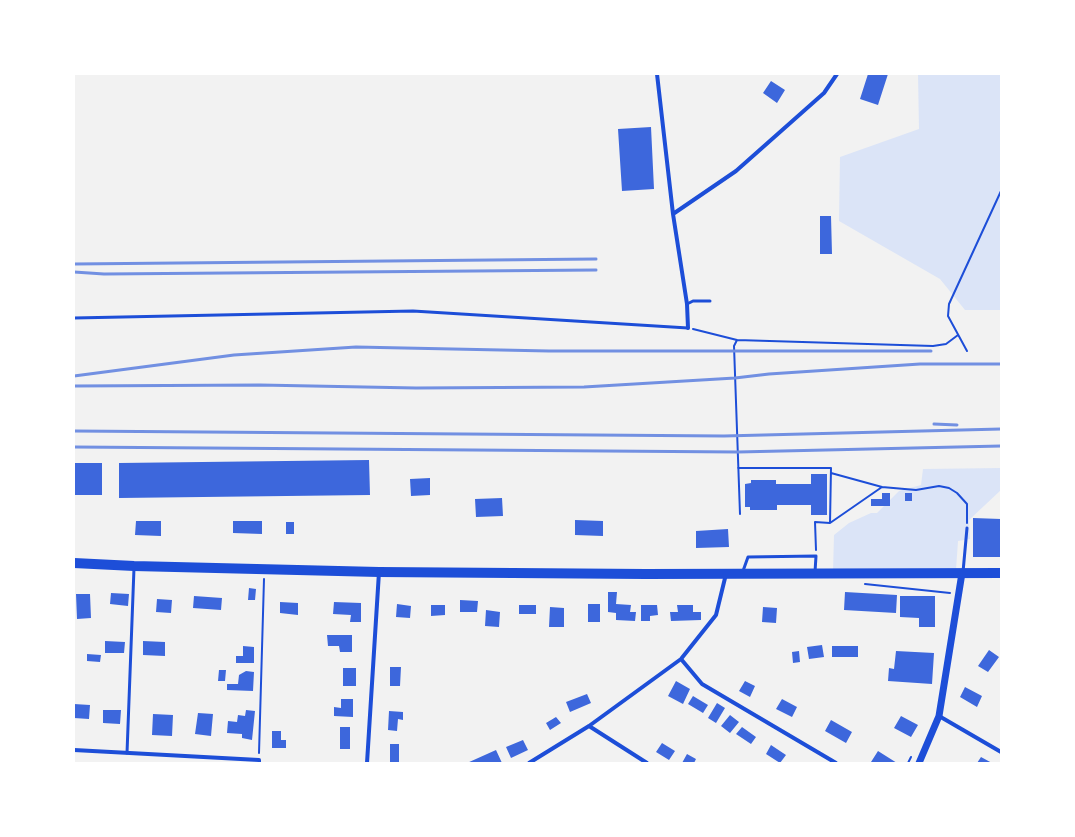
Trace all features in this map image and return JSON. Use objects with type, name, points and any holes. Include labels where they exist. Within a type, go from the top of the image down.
[{"type":"main road","points":[[74,563],[264,570],[379,572],[726,574],[1001,573]]},
{"type":"street","points":[[657,74],[673,214],[687,304],[688,328]]},
{"type":"street","points":[[673,214],[736,171],[824,93],[838,74]]},
{"type":"street","points":[[368,763],[379,572]]},
{"type":"street","points":[[919,763],[939,716],[962,573]]},
{"type":"street","points":[[529,763],[589,726],[682,658],[716,615],[726,574]]},
{"type":"street","points":[[682,658],[702,684],[836,763]]},
{"type":"street","points":[[939,716],[1001,752]]},
{"type":"street","points":[[589,726],[647,763]]},
{"type":"street","points":[[74,750],[259,762]]},
{"type":"lane","points":[[687,304],[693,301],[710,301]]},
{"type":"lane","points":[[74,318],[413,311],[688,328]]},
{"type":"lane","points":[[962,573],[967,528]]},
{"type":"lane","points":[[742,574],[748,557],[816,556],[815,574]]},
{"type":"lane","points":[[128,753],[134,566]]},
{"type":"path","points":[[967,351],[948,316],[949,304],[1001,191]]},
{"type":"path","points":[[688,328],[737,340],[933,346],[946,344],[958,335]]},
{"type":"path","points":[[737,340],[734,346],[740,514]]},
{"type":"path","points":[[738,468],[831,468],[830,523]]},
{"type":"path","points":[[831,473],[882,487],[916,490],[938,486],[949,488],[957,493],[967,504],[967,528]]},
{"type":"path","points":[[816,556],[815,522],[830,523],[882,487]]},
{"type":"path","points":[[259,762],[264,570]]},
{"type":"path","points":[[857,583],[952,593]]},
{"type":"path","points":[[908,763],[915,751]]},
{"type":"shaded area","points":[[918,74],[1001,74],[1001,310],[965,310],[940,279],[839,221],[840,157],[919,129]]},
{"type":"shaded area","points":[[1001,468],[1001,490],[969,520],[970,539],[958,541],[956,570],[833,572],[834,535],[849,523],[871,513],[877,513],[899,491],[921,485],[923,469]]},
{"type":"building","points":[[868,74],[888,74],[878,105],[860,99]]},
{"type":"building","points":[[771,81],[785,90],[777,103],[763,93]]},
{"type":"building","points":[[651,127],[654,189],[622,191],[618,129]]},
{"type":"building","points":[[820,216],[831,216],[832,254],[820,254]]},
{"type":"building","points":[[369,460],[370,495],[119,498],[119,463]]},
{"type":"building","points":[[74,463],[102,463],[102,495],[74,495]]},
{"type":"building","points":[[811,474],[827,474],[827,515],[811,515],[811,505],[777,505],[777,510],[750,510],[750,507],[745,507],[745,484],[751,483],[751,480],[776,480],[776,484],[811,484]]},
{"type":"building","points":[[430,478],[430,495],[411,496],[410,479]]},
{"type":"building","points":[[882,493],[890,493],[890,506],[871,506],[871,499],[882,499]]},
{"type":"building","points":[[905,493],[912,493],[912,501],[905,501]]},
{"type":"building","points":[[502,498],[503,516],[476,517],[475,499]]},
{"type":"building","points":[[973,518],[1001,519],[1001,557],[973,557]]},
{"type":"building","points":[[575,520],[603,521],[603,536],[575,535]]},
{"type":"building","points":[[136,521],[161,521],[161,536],[135,535]]},
{"type":"building","points":[[233,521],[262,521],[262,534],[233,533]]},
{"type":"building","points":[[286,522],[294,522],[294,534],[286,534]]},
{"type":"building","points":[[728,529],[729,547],[696,548],[696,531]]},
{"type":"building","points":[[249,588],[256,589],[255,600],[248,600]]},
{"type":"building","points":[[608,592],[617,592],[616,604],[631,605],[630,612],[636,612],[635,621],[616,620],[616,613],[608,612]]},
{"type":"building","points":[[845,592],[897,595],[896,613],[844,610]]},
{"type":"building","points":[[111,593],[129,594],[128,606],[110,604]]},
{"type":"building","points":[[76,594],[90,594],[91,618],[77,619]]},
{"type":"building","points":[[194,596],[222,598],[221,610],[193,608]]},
{"type":"building","points":[[900,596],[935,596],[935,627],[919,627],[919,618],[900,617]]},
{"type":"building","points":[[157,599],[172,600],[171,613],[156,612]]},
{"type":"building","points":[[460,600],[478,601],[477,612],[460,612]]},
{"type":"building","points":[[280,602],[298,603],[298,615],[280,613]]},
{"type":"building","points":[[334,602],[361,603],[361,622],[350,622],[351,615],[333,614]]},
{"type":"building","points":[[397,604],[411,606],[410,618],[396,617]]},
{"type":"building","points":[[588,604],[600,604],[600,622],[588,622]]},
{"type":"building","points":[[431,605],[445,605],[445,615],[431,616]]},
{"type":"building","points":[[519,605],[536,605],[536,614],[519,614]]},
{"type":"building","points":[[641,605],[657,605],[658,615],[650,616],[650,621],[641,621]]},
{"type":"building","points":[[677,605],[693,605],[693,612],[701,612],[701,620],[671,621],[670,612],[678,612]]},
{"type":"building","points":[[550,607],[564,608],[564,627],[549,627]]},
{"type":"building","points":[[763,607],[777,608],[776,623],[762,622]]},
{"type":"building","points":[[486,610],[500,612],[499,627],[485,626]]},
{"type":"building","points":[[327,635],[352,635],[352,652],[340,652],[339,646],[328,646]]},
{"type":"building","points":[[105,641],[125,642],[124,653],[105,653]]},
{"type":"building","points":[[143,641],[165,642],[165,656],[143,655]]},
{"type":"building","points":[[822,645],[824,657],[809,659],[807,647]]},
{"type":"building","points":[[243,646],[254,647],[254,663],[236,663],[236,656],[243,656]]},
{"type":"building","points":[[832,646],[858,646],[858,657],[832,657]]},
{"type":"building","points":[[989,650],[999,657],[988,672],[978,666]]},
{"type":"building","points":[[799,651],[800,662],[793,663],[792,652]]},
{"type":"building","points":[[896,651],[934,653],[932,684],[888,681],[889,668],[894,669]]},
{"type":"building","points":[[87,654],[101,655],[100,662],[87,661]]},
{"type":"building","points":[[390,667],[401,667],[400,686],[390,686]]},
{"type":"building","points":[[343,668],[356,668],[356,686],[343,686]]},
{"type":"building","points":[[219,670],[226,670],[225,681],[218,681]]},
{"type":"building","points":[[246,671],[254,672],[253,691],[227,690],[227,684],[238,684],[239,675]]},
{"type":"building","points":[[676,681],[690,689],[683,704],[668,696]]},
{"type":"building","points":[[745,681],[755,686],[750,697],[739,691]]},
{"type":"building","points":[[965,687],[982,696],[977,707],[960,697]]},
{"type":"building","points":[[587,694],[591,703],[570,712],[566,702]]},
{"type":"building","points":[[693,696],[708,705],[703,713],[688,704]]},
{"type":"building","points":[[341,699],[353,699],[353,717],[334,716],[334,707],[341,708]]},
{"type":"building","points":[[782,699],[797,707],[792,717],[776,709]]},
{"type":"building","points":[[717,703],[725,708],[716,723],[708,718]]},
{"type":"building","points":[[74,704],[90,705],[89,719],[74,718]]},
{"type":"building","points":[[103,710],[121,710],[120,724],[103,723]]},
{"type":"building","points":[[246,710],[255,711],[252,740],[242,738],[242,734],[227,733],[228,721],[237,722],[238,715],[245,716]]},
{"type":"building","points":[[389,711],[403,712],[403,720],[398,719],[397,731],[388,730]]},
{"type":"building","points":[[198,713],[213,714],[211,736],[195,734]]},
{"type":"building","points":[[153,714],[173,715],[172,736],[152,735]]},
{"type":"building","points":[[730,715],[739,722],[730,733],[721,726]]},
{"type":"building","points":[[901,716],[918,725],[911,737],[894,728]]},
{"type":"building","points":[[556,717],[561,723],[550,730],[546,723]]},
{"type":"building","points":[[831,720],[852,732],[846,743],[825,731]]},
{"type":"building","points":[[340,727],[350,727],[350,749],[340,749]]},
{"type":"building","points":[[742,727],[756,737],[751,744],[736,734]]},
{"type":"building","points":[[272,731],[281,731],[281,740],[286,740],[286,748],[272,748]]},
{"type":"building","points":[[523,740],[528,750],[511,758],[506,747]]},
{"type":"building","points":[[662,743],[675,751],[669,760],[656,752]]},
{"type":"building","points":[[390,744],[399,744],[399,763],[390,763]]},
{"type":"building","points":[[771,745],[786,755],[780,763],[766,754]]},
{"type":"building","points":[[496,750],[502,763],[467,763]]},
{"type":"building","points":[[878,751],[897,763],[871,762]]},
{"type":"building","points":[[687,754],[696,759],[694,763],[682,763]]},
{"type":"building","points":[[981,757],[992,763],[977,763]]},
{"type":"railway","points":[[74,264],[596,259]]},
{"type":"railway","points":[[74,272],[104,274],[596,270]]},
{"type":"railway","points":[[74,376],[234,355],[356,347],[549,351],[931,351]]},
{"type":"railway","points":[[74,386],[260,385],[416,388],[584,387],[735,378],[769,374],[920,364],[1001,364]]},
{"type":"railway","points":[[934,424],[957,425]]},
{"type":"railway","points":[[74,431],[724,436],[1001,429]]},
{"type":"railway","points":[[74,447],[738,452],[1001,446]]}]
